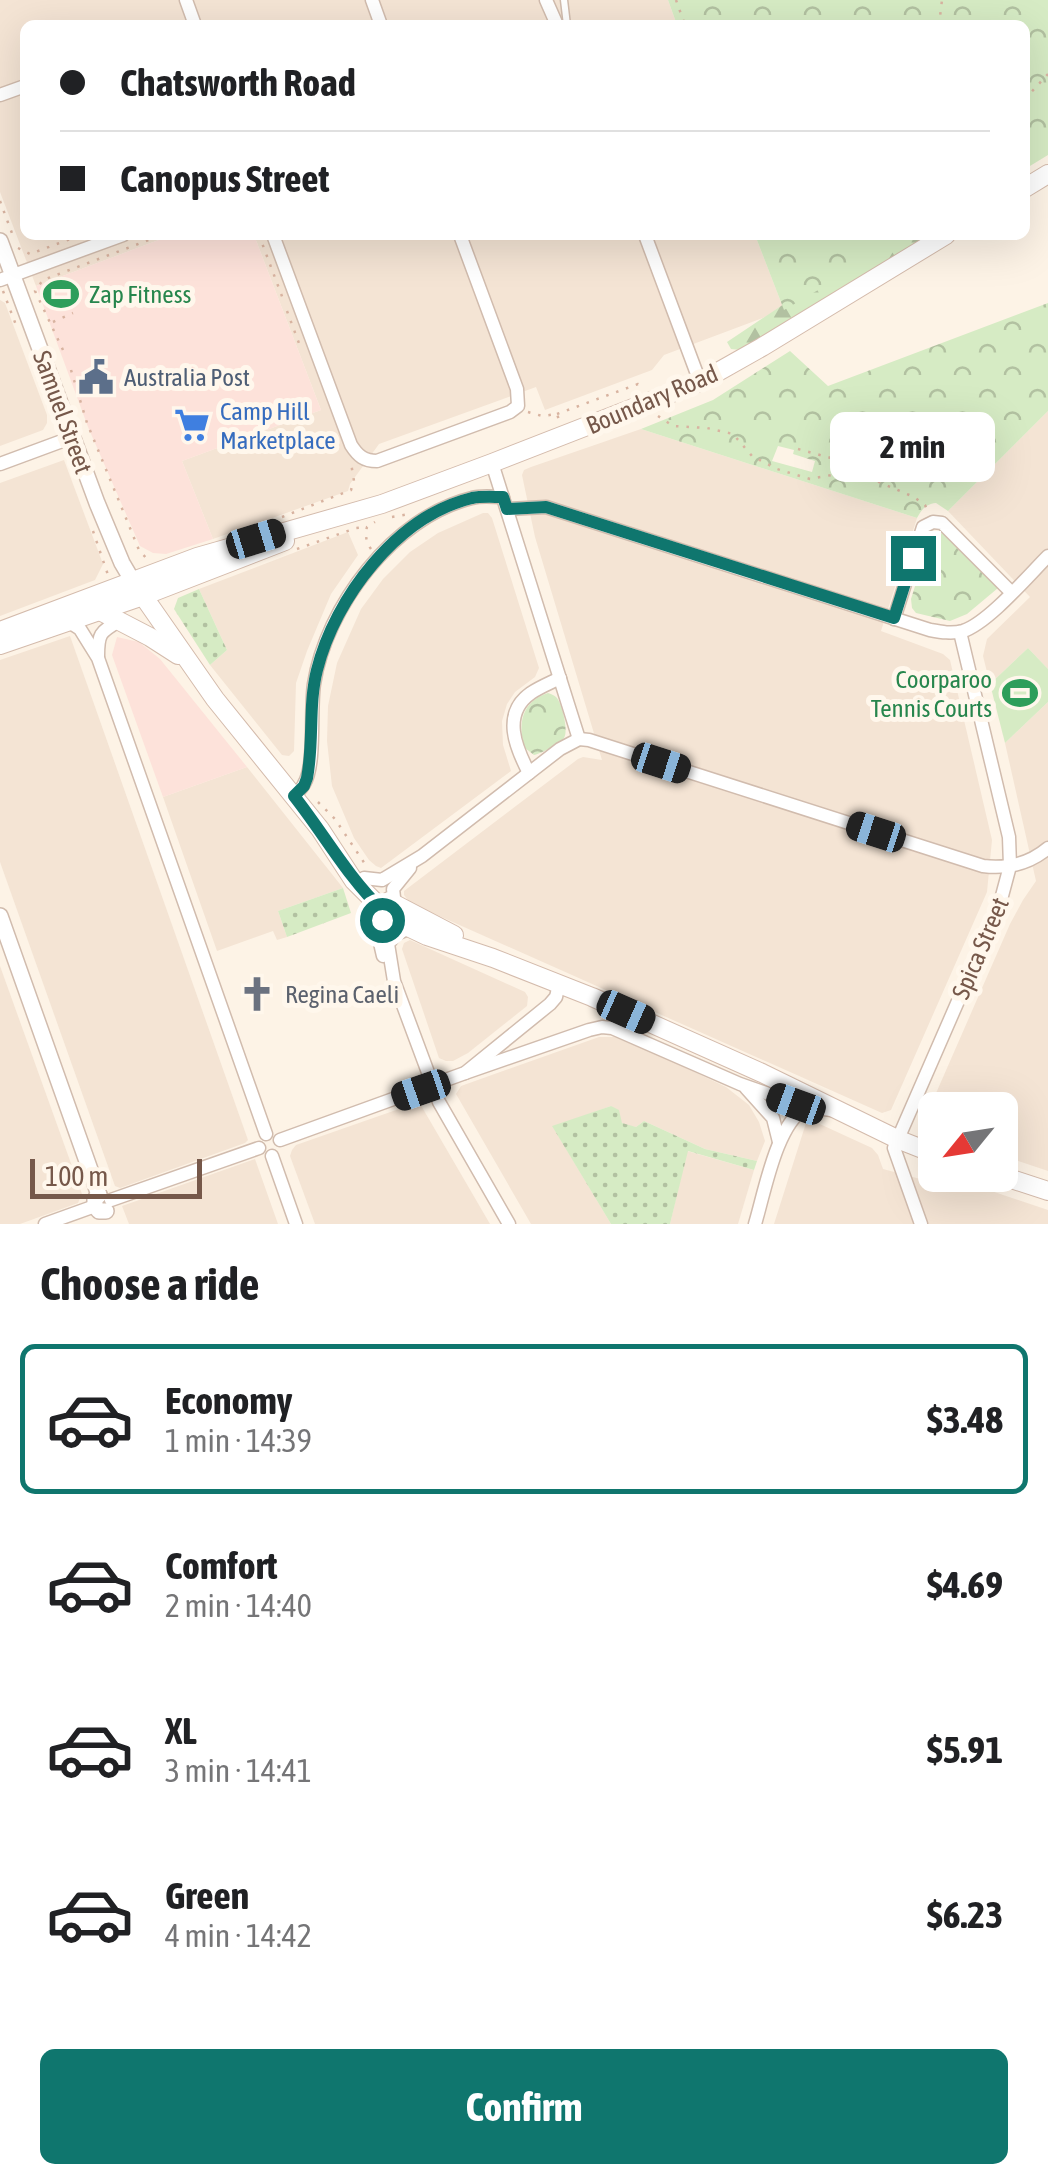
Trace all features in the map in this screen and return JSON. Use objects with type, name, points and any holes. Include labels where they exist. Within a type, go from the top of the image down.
[{"type":"main road","name":"Boundary Road","points":[[0,645],[100,611],[196,557],[336,518],[492,464],[700,382],[938,240]]},
{"type":"main road","name":"Boundary Road","points":[[0,631],[138,588]]},
{"type":"main road","points":[[138,588],[214,699],[304,796],[342,865],[410,928],[559,984],[762,1073],[918,1147]]},
{"type":"main road","points":[[100,611],[184,658]]},
{"type":"main road","points":[[320,829],[368,874],[388,908],[442,929],[493,958]]},
{"type":"main road","points":[[1018,1181],[1048,1191]]},
{"type":"street","points":[[6,277],[108,240]]},
{"type":"street","points":[[275,240],[357,460],[377,460],[518,406],[518,390],[462,240]]},
{"type":"street","points":[[647,240],[700,382]]},
{"type":"street","name":"Samuel Street","points":[[0,241],[6,277],[110,533],[138,588]]},
{"type":"street","points":[[0,464],[73,437]]},
{"type":"street","points":[[492,464],[579,740]]},
{"type":"street","points":[[304,796],[313,689],[326,641],[350,591],[400,538],[429,517],[475,497],[546,507],[930,630],[960,632],[972,627],[1048,556]]},
{"type":"street","points":[[894,618],[922,527],[934,522],[942,523],[1010,592]]},
{"type":"street","points":[[98,658],[98,638],[103,630],[120,621]]},
{"type":"street","points":[[69,622],[80,630],[98,658],[266,1134]]},
{"type":"street","name":"Spica Street","points":[[897,1139],[999,907],[1010,866],[1009,837],[960,632]]},
{"type":"street","points":[[529,773],[512,732],[514,715],[528,694],[560,678]]},
{"type":"street","points":[[368,874],[382,880],[422,856],[560,749],[579,740],[983,866],[1010,866],[1028,861],[1048,848]]},
{"type":"street","points":[[422,856],[394,887],[380,946],[432,1086],[509,1224]]},
{"type":"street","points":[[0,916],[104,1207]]},
{"type":"street","points":[[394,979],[388,944],[396,934],[410,928]]},
{"type":"street","points":[[464,1072],[552,1002],[559,984]]},
{"type":"street","points":[[280,1140],[464,1072],[604,1026],[740,1084],[806,1107],[840,1111]]},
{"type":"street","points":[[740,1084],[773,1118],[779,1145]]},
{"type":"street","points":[[755,1224],[779,1145],[792,1118],[806,1107]]},
{"type":"street","points":[[280,1140],[274,1134],[259,1140],[296,1224]]},
{"type":"street","points":[[897,1139],[894,1148],[920,1224]]},
{"type":"street","points":[[45,1224],[265,1152],[279,1151],[280,1140]]},
{"type":"path","points":[[1030,93],[1048,74]]},
{"type":"path","points":[[0,201],[18,249],[30,254],[68,240]]},
{"type":"path","points":[[63,350],[35,291],[43,280],[149,240]]},
{"type":"path","points":[[51,322],[73,314]]},
{"type":"path","points":[[71,370],[86,423],[139,550],[152,561]]},
{"type":"path","points":[[518,406],[534,415],[558,414],[638,384],[654,413],[673,426],[733,434],[752,456],[810,479],[853,470]]},
{"type":"path","points":[[554,425],[558,414]]},
{"type":"path","points":[[798,449],[842,461],[853,470],[914,497],[925,505],[934,522]]},
{"type":"path","points":[[284,516],[351,490],[357,460]]},
{"type":"path","points":[[296,550],[382,520]]},
{"type":"path","points":[[367,527],[367,544],[379,558]]},
{"type":"path","points":[[92,530],[108,576],[104,580]]},
{"type":"path","points":[[304,796],[335,819],[368,874]]},
{"type":"shaded area","points":[[0,0],[668,0],[675,20],[20,20],[20,240],[159,240],[36,286],[0,192]]},
{"type":"shaded area","points":[[159,240],[256,240],[321,410],[182,461],[213,539],[166,554],[153,553],[140,546],[88,427],[36,286]]},
{"type":"shaded area","points":[[256,240],[757,240],[784,310],[664,355],[652,370],[545,410],[536,387],[379,444],[348,491],[213,539],[182,461],[321,410]]},
{"type":"shaded area","points":[[0,300],[5,303],[47,423],[43,430],[0,446]]},
{"type":"shaded area","points":[[1048,411],[1048,669],[1028,648],[990,684],[983,656],[987,639],[1030,597],[948,511]]},
{"type":"shaded area","points":[[641,429],[917,518],[881,631],[950,660],[992,840],[987,892],[891,1110],[882,1113],[410,903],[404,895],[404,891],[578,759],[602,760],[535,537],[522,475],[531,467]]},
{"type":"shaded area","points":[[64,460],[103,564],[95,580],[0,616],[0,483]]},
{"type":"shaded area","points":[[483,513],[492,518],[539,668],[535,677],[515,692],[502,721],[503,745],[511,771],[381,868],[369,860],[354,838],[332,786],[328,706],[337,663],[361,609],[383,579],[410,552],[438,533]]},
{"type":"shaded area","points":[[348,532],[358,555],[331,594],[307,651],[296,683],[294,751],[289,756],[282,755],[210,665],[227,650],[199,589]]},
{"type":"shaded area","points":[[70,636],[248,1140],[120,1188],[115,1186],[0,862],[0,660]]},
{"type":"shaded area","points":[[117,637],[139,642],[160,659],[247,767],[163,797],[112,655]]},
{"type":"shaded area","points":[[1048,702],[1048,1171],[1018,1161],[1018,1092],[937,1092],[1010,924],[1036,881],[1005,743]]},
{"type":"shaded area","points":[[247,767],[343,888],[278,911],[287,937],[277,940],[273,931],[217,951],[163,797]]},
{"type":"shaded area","points":[[410,940],[525,992],[527,1006],[468,1053],[453,1061],[439,1058],[402,949]]},
{"type":"shaded area","points":[[0,966],[82,1194],[78,1203],[20,1224],[0,1224]]},
{"type":"shaded area","points":[[599,1037],[614,1037],[665,1058],[726,1087],[749,1105],[765,1141],[757,1161],[705,1149],[644,1121],[636,1127],[628,1126],[611,1106],[553,1127],[611,1224],[531,1224],[456,1094],[461,1086]]},
{"type":"shaded area","points":[[419,1102],[490,1224],[315,1224],[290,1156],[296,1145]]},
{"type":"shaded area","points":[[811,1120],[872,1148],[883,1169],[918,1178],[918,1192],[995,1192],[1048,1210],[1048,1224],[774,1224],[806,1123]]},
{"type":"shaded area","points":[[687,1151],[754,1170],[738,1224],[670,1224]]},
{"type":"shaded area","points":[[255,1159],[278,1224],[129,1224],[122,1206]]},
{"type":"green space","points":[[668,0],[1048,0],[1048,155],[1030,166],[1030,20],[675,20]]},
{"type":"green space","points":[[757,240],[903,240],[784,310]]},
{"type":"green space","points":[[761,240],[922,240],[741,350],[731,349],[727,342],[790,300]]},
{"type":"green space","points":[[1048,303],[1048,411],[948,511],[936,503],[917,518],[641,429],[713,400],[790,351],[828,386]],"holes":[[[778,446],[794,450],[793,454],[815,461],[812,472],[772,461]]]},
{"type":"green space","points":[[945,532],[998,588],[967,614],[950,621],[916,613],[911,599],[929,541]]},
{"type":"green space","points":[[199,589],[227,650],[210,665],[174,609],[178,598]]},
{"type":"green space","name":"Coorparoo Tennis Courts","points":[[1028,648],[1048,669],[1048,702],[1005,743],[990,684]]},
{"type":"green space","points":[[548,693],[560,705],[565,735],[554,746],[534,755],[525,748],[522,722],[532,702]]},
{"type":"green space","points":[[343,888],[351,913],[287,937],[278,911]]},
{"type":"green space","points":[[611,1106],[619,1110],[622,1123],[636,1127],[644,1121],[705,1149],[757,1161],[754,1170],[688,1151],[670,1224],[611,1224],[552,1126]]},
{"type":"place","name":"Zap Fitness","points":[[61,294]]},
{"type":"place","name":"Australia Post","points":[[96,377]]},
{"type":"place","name":"Camp Hill Marketplace","points":[[192,425]]},
{"type":"place","name":"Coorparoo Tennis Courts","points":[[1020,693]]},
{"type":"place","name":"Regina Caeli","points":[[257,994]]},
{"type":"route","points":[[382,920],[382,910],[342,865],[294,796],[307,778],[316,671],[338,613],[350,591],[379,558],[429,517],[475,497],[503,497],[507,509],[546,507],[894,618],[913,558]]}]
